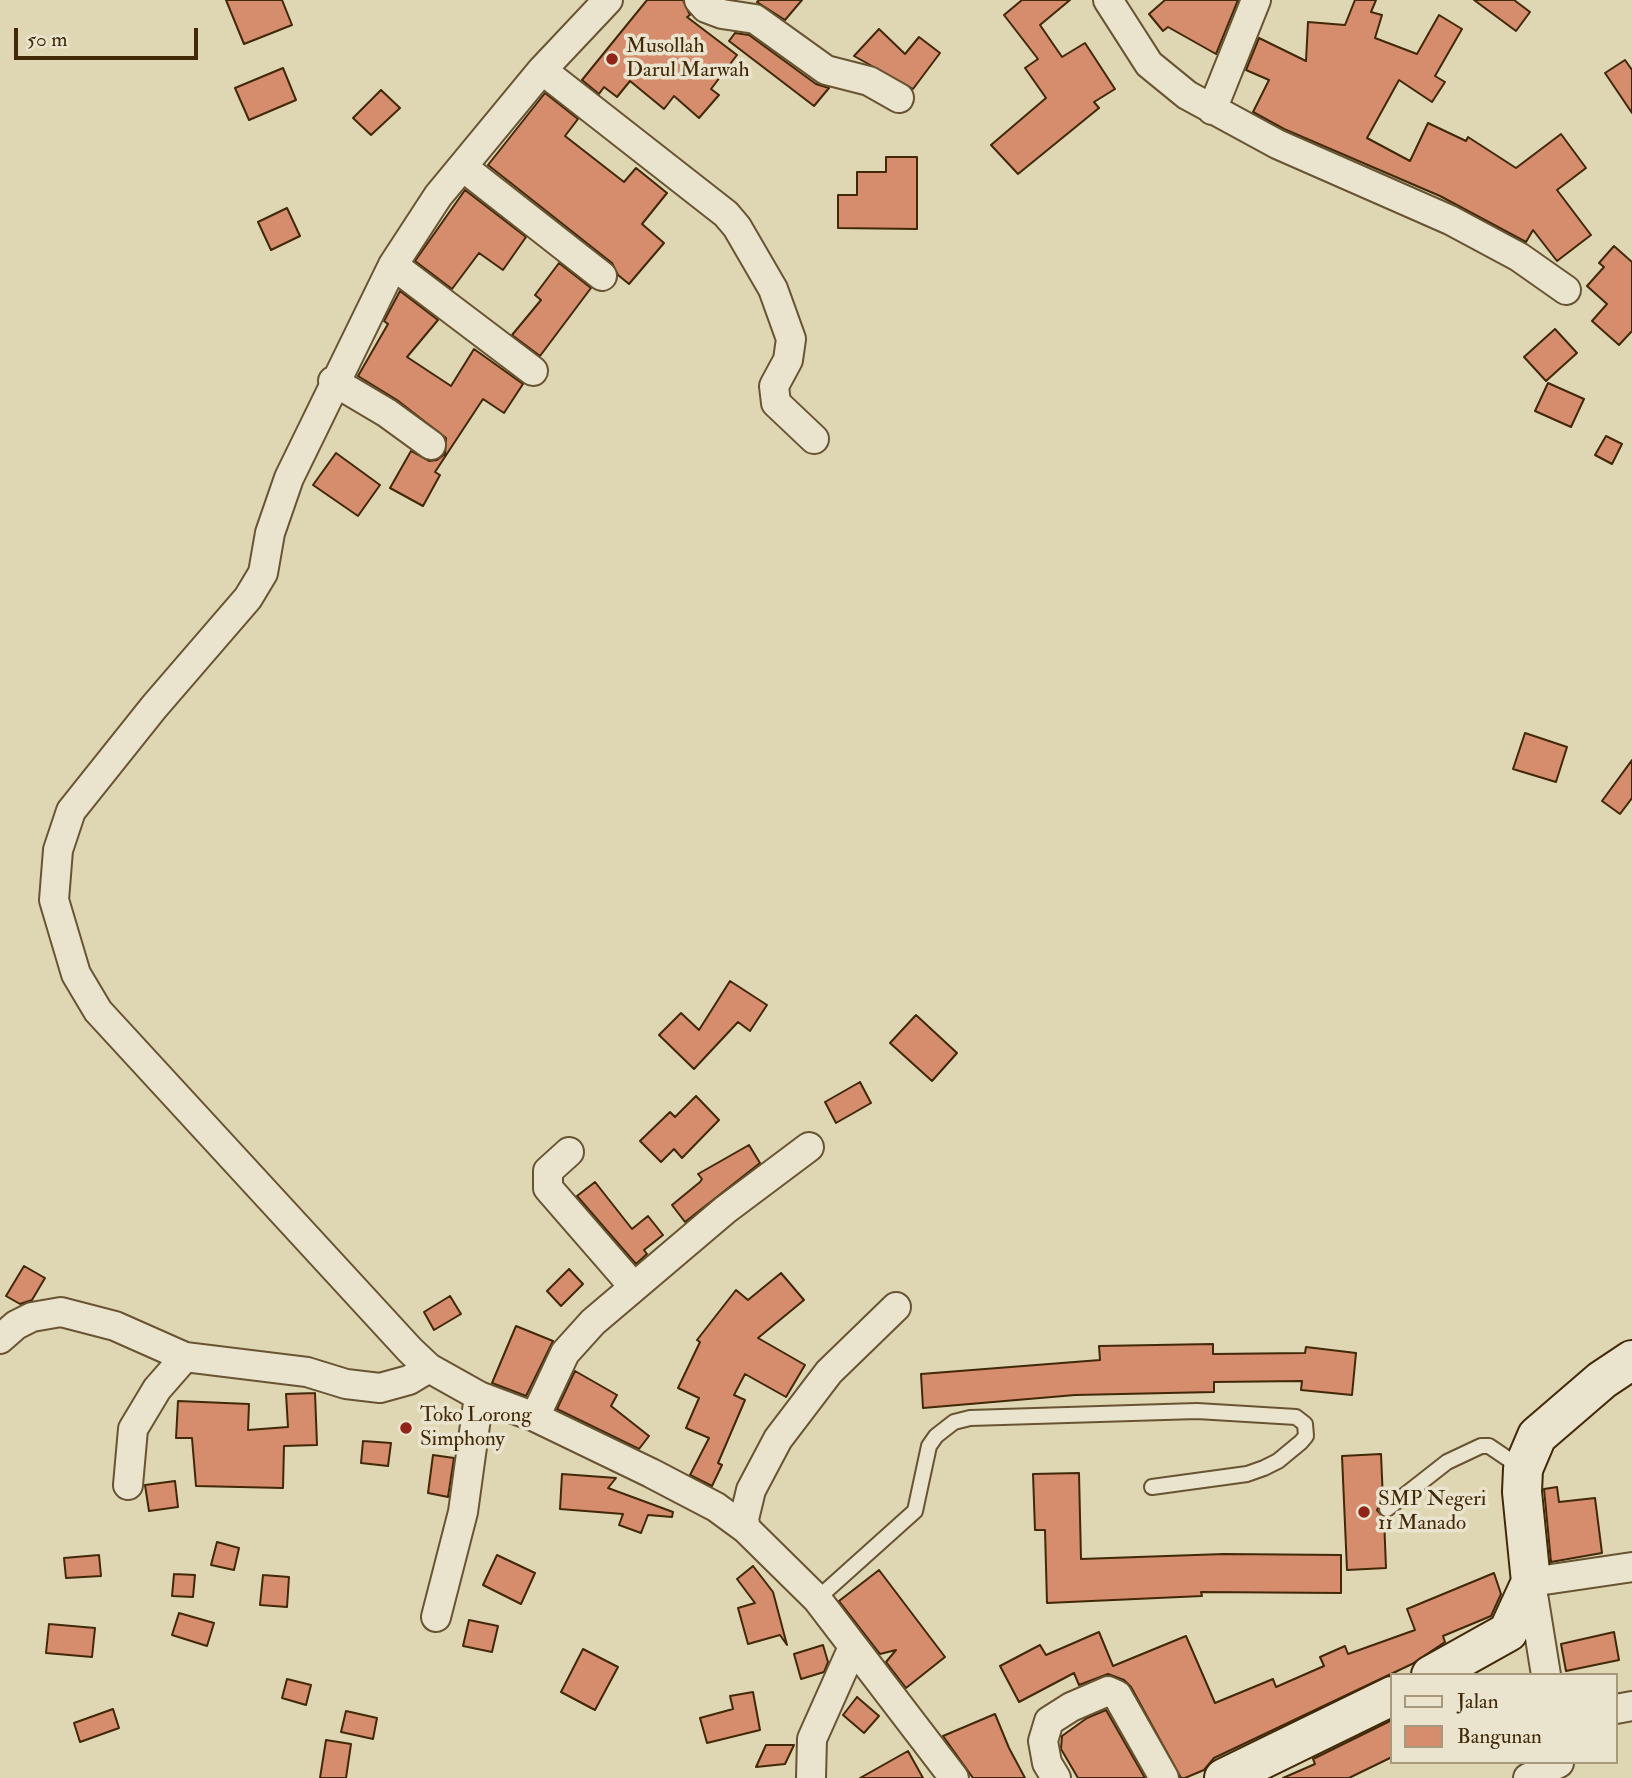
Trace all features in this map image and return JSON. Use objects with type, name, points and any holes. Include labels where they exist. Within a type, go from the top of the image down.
[{"type":"street","points":[[608,0],[542,70],[438,196],[393,265],[333,382],[278,507],[263,573],[248,598],[129,736],[71,811],[58,850],[54,900],[76,974],[98,1011],[429,1368],[479,1396],[535,1417],[691,1493],[746,1528],[817,1599],[954,1778]]},
{"type":"street","points":[[699,0],[706,8],[722,14],[755,19],[826,70],[869,81],[899,97]]},
{"type":"street","points":[[1108,0],[1149,64],[1187,95],[1298,154],[1450,220],[1519,257],[1566,290]]},
{"type":"street","points":[[1212,110],[1256,0]]},
{"type":"street","points":[[542,70],[726,214],[737,227],[773,289],[791,339],[788,360],[774,386],[776,402],[814,439]]},
{"type":"street","points":[[463,167],[602,276]]},
{"type":"street","points":[[393,265],[533,371]]},
{"type":"street","points":[[333,382],[387,413],[431,445]]},
{"type":"street","points":[[535,1417],[565,1353],[593,1321],[725,1210],[809,1147]]},
{"type":"street","points":[[569,1152],[548,1171],[548,1188],[634,1287]]},
{"type":"street","points":[[746,1528],[744,1520],[751,1490],[778,1439],[829,1372],[896,1307]]},
{"type":"street","points":[[0,1339],[16,1325],[32,1317],[61,1312],[115,1326],[185,1357],[307,1372],[346,1384],[380,1388],[409,1380],[429,1368]]},
{"type":"street","points":[[128,1485],[133,1429],[157,1389],[185,1357]]},
{"type":"street","points":[[1546,1673],[1531,1582],[1522,1492],[1523,1469],[1537,1436],[1602,1380],[1632,1360]]},
{"type":"street","points":[[436,1617],[463,1512],[479,1396]]},
{"type":"street","points":[[1531,1582],[1632,1567]]},
{"type":"street","points":[[1436,1673],[1508,1632],[1531,1582]]},
{"type":"street","points":[[811,1778],[812,1739],[853,1647]]},
{"type":"street","points":[[1056,1778],[1048,1763],[1043,1741],[1049,1721],[1071,1707],[1108,1691],[1117,1695],[1164,1778]]},
{"type":"street","points":[[1224,1778],[1390,1697]]},
{"type":"street","points":[[1528,1778],[1557,1764]]},
{"type":"lane","points":[[817,1599],[915,1511],[929,1446],[936,1436],[954,1422],[970,1418],[1197,1411],[1296,1417],[1305,1424],[1306,1436],[1301,1442],[1279,1461],[1264,1468],[1247,1474],[1152,1488]]},
{"type":"lane","points":[[1387,1509],[1447,1462],[1482,1446],[1489,1446],[1523,1469]]},
{"type":"building","points":[[226,0],[282,0],[292,25],[244,44]]},
{"type":"building","points":[[647,0],[683,0],[690,15],[687,17],[737,55],[711,89],[719,95],[699,118],[674,96],[664,109],[630,81],[617,97],[604,87],[599,94],[582,80]]},
{"type":"building","points":[[802,0],[785,20],[757,2]]},
{"type":"building","points":[[1022,0],[1070,0],[1040,25],[1062,57],[1085,43],[1115,89],[1094,102],[1099,108],[1018,174],[991,145],[1046,98],[1025,68],[1038,59],[1004,15]]},
{"type":"building","points":[[1165,0],[1238,0],[1216,54],[1168,27],[1163,31],[1149,14]]},
{"type":"building","points":[[1355,0],[1376,0],[1371,12],[1382,15],[1375,38],[1417,54],[1439,15],[1462,29],[1435,76],[1445,82],[1432,102],[1399,80],[1367,138],[1410,161],[1428,123],[1466,141],[1468,137],[1516,168],[1561,134],[1586,168],[1557,190],[1591,235],[1557,261],[1533,230],[1526,242],[1440,196],[1284,129],[1253,112],[1269,80],[1246,70],[1259,38],[1306,61],[1308,22],[1345,25]]},
{"type":"building","points":[[1474,0],[1514,0],[1530,12],[1516,31]]},
{"type":"building","points":[[879,29],[905,54],[919,37],[940,53],[913,89],[854,56]]},
{"type":"building","points":[[735,33],[749,35],[816,84],[829,88],[814,106],[729,41]]},
{"type":"building","points":[[1625,60],[1632,70],[1632,113],[1605,73]]},
{"type":"building","points":[[283,68],[296,100],[249,120],[235,88]]},
{"type":"building","points":[[381,90],[400,108],[371,135],[353,118]]},
{"type":"building","points":[[545,93],[578,119],[565,136],[624,182],[636,168],[667,193],[642,224],[664,243],[629,284],[618,275],[612,263],[488,165]]},
{"type":"building","points":[[886,157],[917,157],[917,229],[838,228],[838,195],[857,195],[857,172],[886,172]]},
{"type":"building","points":[[465,190],[526,237],[503,270],[479,253],[452,289],[415,261]]},
{"type":"building","points":[[287,208],[300,236],[271,250],[258,222]]},
{"type":"building","points":[[1614,246],[1632,262],[1632,331],[1619,345],[1592,321],[1607,304],[1587,286],[1604,267],[1599,263]]},
{"type":"building","points":[[559,263],[591,288],[540,356],[512,335],[541,300],[535,295]]},
{"type":"building","points":[[400,291],[438,320],[407,357],[451,386],[474,349],[523,384],[504,413],[483,399],[435,472],[440,475],[423,506],[390,488],[411,451],[429,461],[437,460],[445,454],[446,438],[397,400],[358,376],[388,324],[384,321]]},
{"type":"building","points":[[1555,329],[1577,353],[1546,381],[1524,357]]},
{"type":"building","points":[[1548,383],[1584,399],[1571,427],[1535,411]]},
{"type":"building","points":[[1606,436],[1622,444],[1612,464],[1595,455]]},
{"type":"building","points":[[336,453],[380,485],[358,516],[313,485]]},
{"type":"building","points":[[1525,733],[1567,747],[1556,782],[1513,769]]},
{"type":"building","points":[[1632,760],[1632,798],[1620,814],[1602,801]]},
{"type":"building","points":[[730,981],[767,1005],[750,1031],[738,1022],[694,1069],[659,1035],[681,1013],[699,1030]]},
{"type":"building","points":[[916,1015],[957,1053],[932,1081],[890,1043]]},
{"type":"building","points":[[860,1082],[871,1103],[836,1123],[825,1102]]},
{"type":"building","points":[[696,1096],[719,1120],[682,1158],[674,1149],[661,1162],[640,1141],[670,1112],[675,1117]]},
{"type":"building","points":[[749,1145],[760,1163],[685,1222],[672,1205],[700,1182],[702,1179],[698,1174]]},
{"type":"building","points":[[595,1182],[632,1229],[648,1216],[663,1235],[644,1250],[647,1254],[636,1264],[577,1196]]},
{"type":"building","points":[[24,1266],[45,1278],[32,1300],[20,1304],[6,1296]]},
{"type":"building","points":[[569,1269],[583,1284],[561,1306],[547,1291]]},
{"type":"building","points":[[781,1273],[804,1300],[758,1338],[805,1365],[786,1397],[745,1374],[734,1395],[745,1400],[718,1463],[722,1465],[712,1486],[690,1475],[709,1438],[686,1428],[699,1398],[678,1388],[700,1342],[697,1340],[736,1290],[748,1300]]},
{"type":"building","points":[[450,1296],[461,1314],[434,1330],[424,1312]]},
{"type":"building","points":[[516,1326],[553,1341],[526,1396],[492,1383]]},
{"type":"building","points":[[1213,1344],[1213,1354],[1305,1353],[1306,1347],[1356,1353],[1352,1395],[1301,1390],[1302,1381],[1214,1382],[1214,1392],[1075,1395],[923,1408],[921,1374],[1100,1360],[1099,1346]]},
{"type":"building","points":[[575,1371],[617,1395],[611,1406],[649,1436],[639,1449],[557,1409]]},
{"type":"building","points":[[315,1393],[317,1445],[284,1446],[283,1488],[196,1486],[192,1438],[176,1438],[178,1401],[249,1404],[248,1430],[288,1427],[286,1394]]},
{"type":"building","points":[[363,1441],[391,1443],[388,1466],[361,1463]]},
{"type":"building","name":"SMP Negeri 11 Manado","points":[[1381,1454],[1383,1500],[1377,1510],[1384,1518],[1386,1568],[1347,1570],[1342,1456]]},
{"type":"building","points":[[433,1455],[454,1458],[448,1497],[428,1493]]},
{"type":"building","points":[[1079,1473],[1081,1559],[1224,1554],[1341,1555],[1341,1593],[1201,1592],[1202,1596],[1047,1603],[1045,1530],[1035,1530],[1033,1474]]},
{"type":"building","points":[[562,1474],[616,1478],[608,1488],[673,1512],[672,1517],[648,1515],[641,1533],[619,1525],[623,1514],[560,1509]]},
{"type":"building","points":[[175,1481],[178,1507],[149,1511],[145,1485]]},
{"type":"building","points":[[1557,1487],[1559,1502],[1595,1498],[1602,1553],[1551,1562],[1544,1489]]},
{"type":"building","points":[[217,1542],[239,1548],[234,1570],[211,1565]]},
{"type":"building","points":[[99,1555],[101,1576],[66,1578],[64,1558]]},
{"type":"building","points":[[497,1555],[535,1573],[521,1604],[483,1585]]},
{"type":"building","points":[[753,1566],[773,1592],[787,1645],[780,1635],[748,1644],[738,1608],[755,1603],[737,1579]]},
{"type":"building","points":[[879,1570],[945,1657],[906,1688],[886,1662],[896,1650],[880,1654],[839,1601]]},
{"type":"building","points":[[1494,1573],[1501,1594],[1491,1616],[1443,1636],[1445,1642],[1412,1664],[1214,1758],[1204,1770],[1185,1778],[1181,1778],[1131,1687],[1124,1680],[1108,1674],[1079,1685],[1074,1673],[1019,1702],[1000,1666],[1040,1645],[1046,1655],[1099,1632],[1113,1666],[1186,1636],[1215,1703],[1273,1679],[1276,1687],[1324,1666],[1320,1657],[1345,1646],[1348,1654],[1415,1630],[1407,1609]]},
{"type":"building","points":[[174,1574],[195,1575],[193,1597],[172,1596]]},
{"type":"building","points":[[263,1575],[289,1577],[287,1607],[260,1605]]},
{"type":"building","points":[[179,1613],[214,1623],[207,1646],[172,1635]]},
{"type":"building","points":[[469,1620],[498,1626],[492,1652],[463,1646]]},
{"type":"building","points":[[49,1624],[95,1628],[92,1657],[46,1653]]},
{"type":"building","points":[[1614,1632],[1619,1660],[1566,1671],[1561,1644]]},
{"type":"building","points":[[823,1645],[828,1662],[824,1672],[801,1679],[794,1654]]},
{"type":"building","points":[[583,1649],[618,1667],[595,1710],[561,1692]]},
{"type":"building","points":[[287,1679],[311,1685],[306,1705],[282,1698]]},
{"type":"building","points":[[753,1692],[760,1730],[707,1743],[700,1718],[733,1709],[730,1696]]},
{"type":"building","points":[[857,1697],[879,1716],[864,1733],[843,1715]]},
{"type":"building","points":[[113,1709],[119,1728],[80,1742],[74,1723]]},
{"type":"building","points":[[1106,1710],[1145,1778],[1078,1778],[1061,1749],[1062,1736],[1087,1718]]},
{"type":"building","points":[[346,1711],[377,1718],[373,1739],[341,1732]]},
{"type":"building","points":[[995,1714],[1025,1778],[973,1778],[943,1736]]},
{"type":"building","points":[[1390,1721],[1390,1758],[1349,1778],[1283,1778],[1315,1764],[1313,1759]]},
{"type":"building","points":[[326,1740],[351,1744],[346,1778],[320,1778]]},
{"type":"building","points":[[766,1745],[794,1745],[785,1764],[756,1767]]},
{"type":"building","points":[[908,1751],[923,1778],[860,1778]]},
{"type":"place","name":"Musollah Darul Marwah","points":[[612,59]]},
{"type":"place","name":"Toko Lorong Simphony","points":[[406,1428]]},
{"type":"place","name":"SMP Negeri 11 Manado","points":[[1364,1512]]}]
